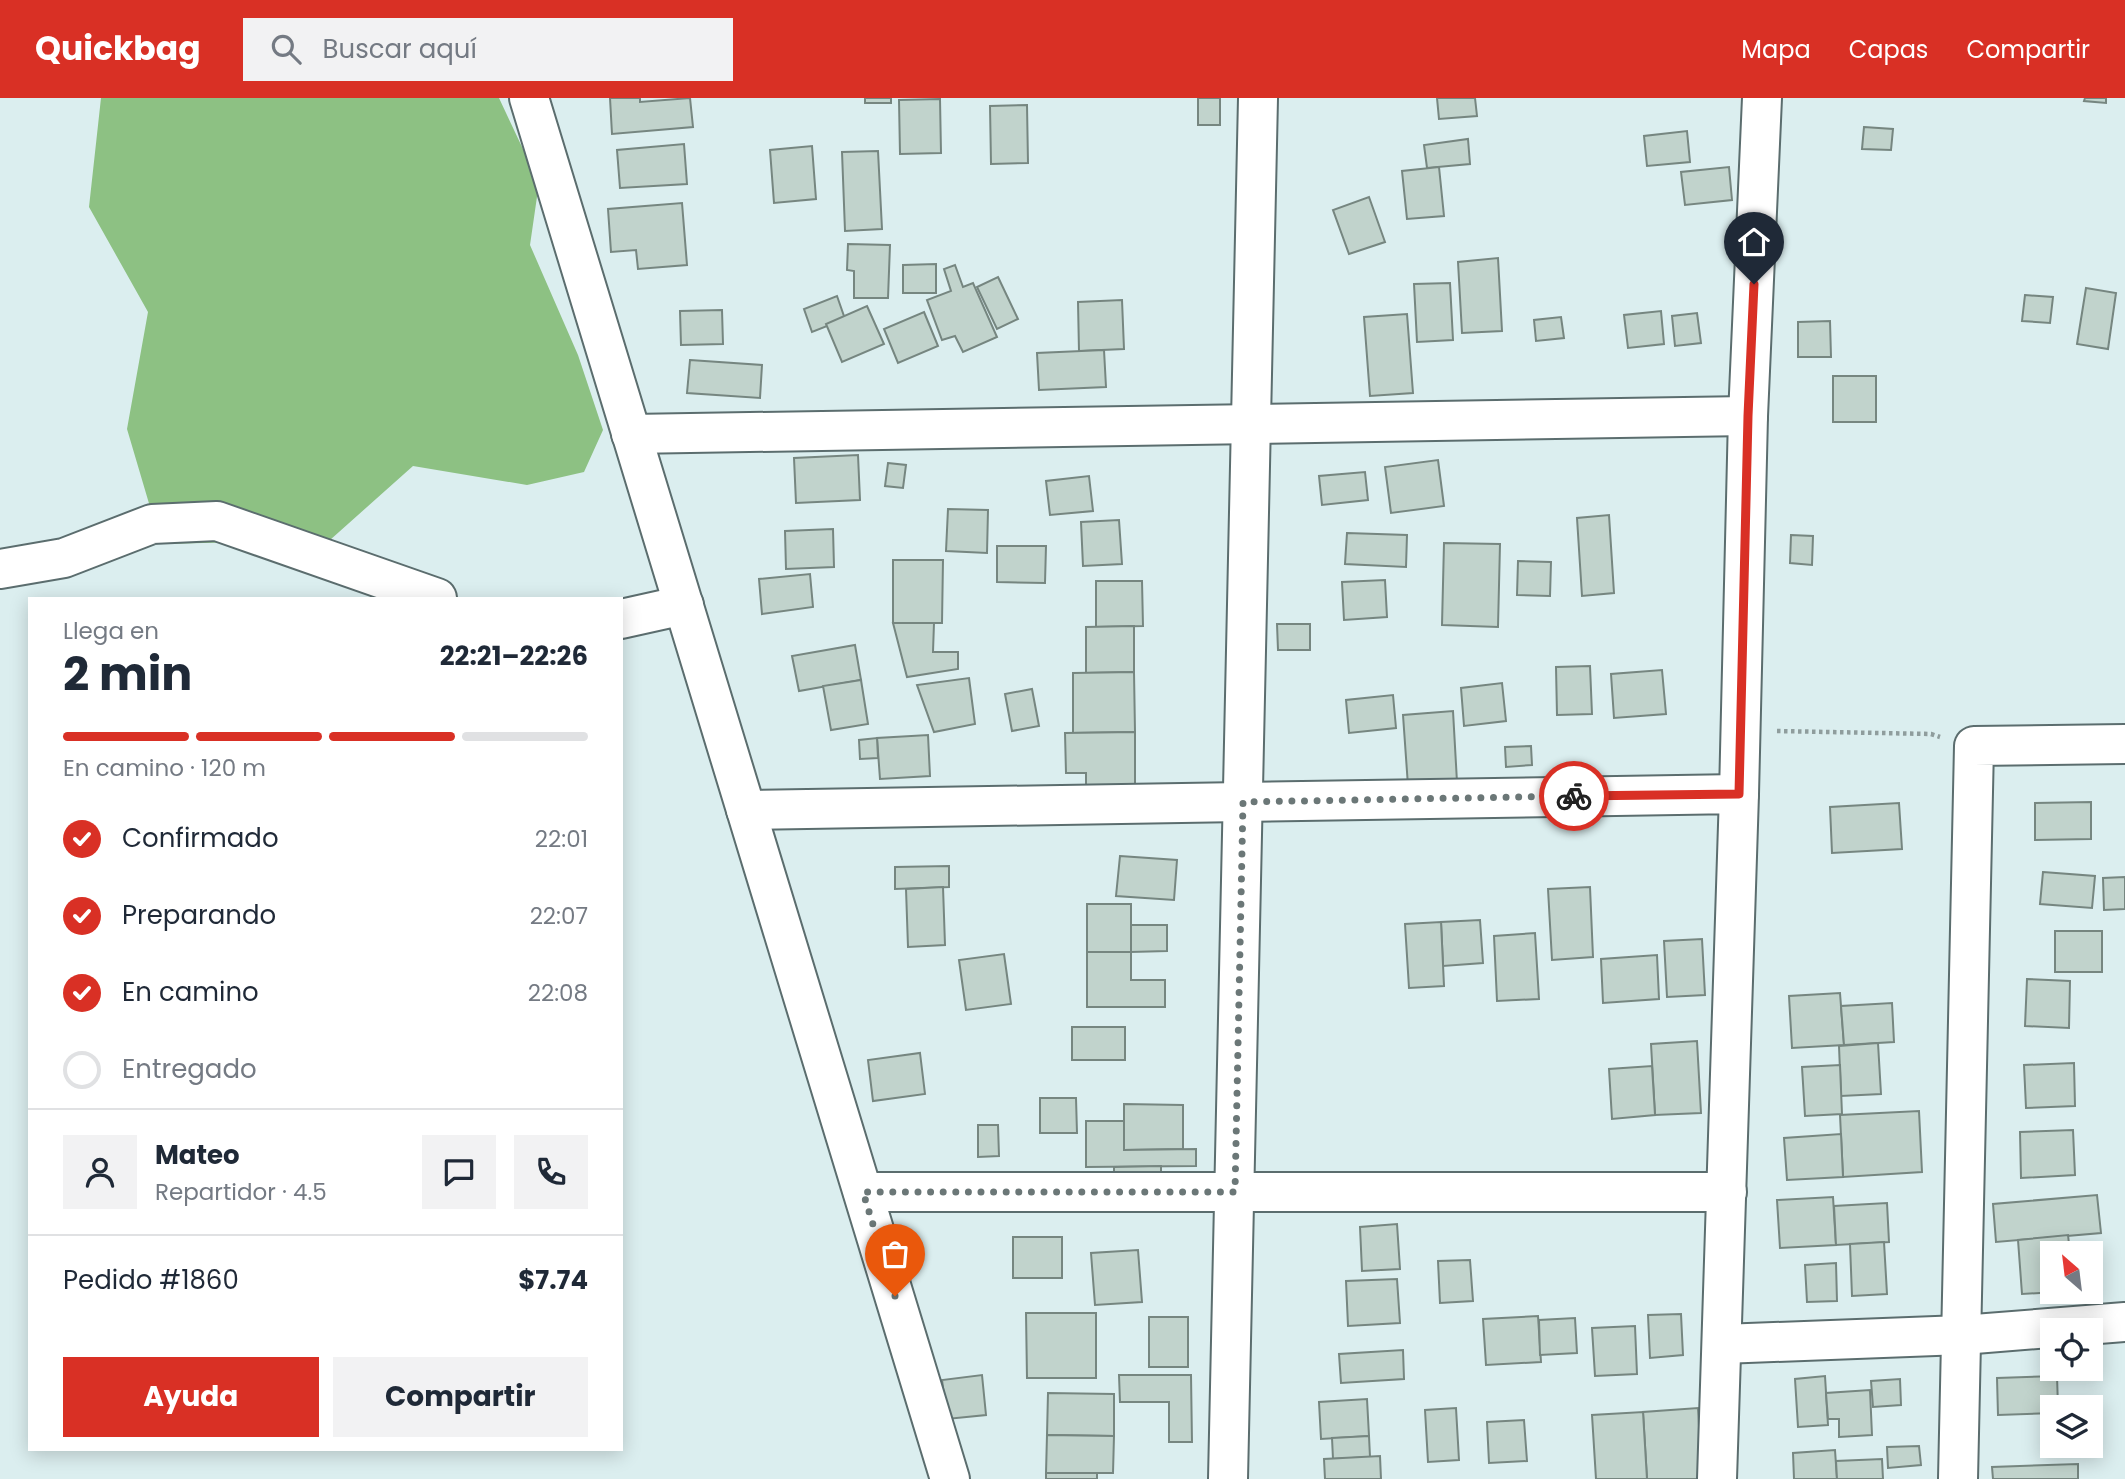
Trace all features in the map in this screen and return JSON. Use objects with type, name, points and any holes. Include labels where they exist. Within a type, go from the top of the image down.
[{"type":"street","points":[[529,98],[950,1479]]},
{"type":"street","points":[[1228,1479],[1258,98]]},
{"type":"street","points":[[1717,1479],[1741,730],[1748,416],[1762,98]]},
{"type":"street","points":[[631,434],[1748,416]]},
{"type":"street","points":[[0,569],[64,558],[152,524],[217,521],[434,597]]},
{"type":"street","points":[[623,619],[684,605]]},
{"type":"street","points":[[1958,1479],[1974,746],[2125,744]]},
{"type":"street","points":[[746,810],[1739,794]]},
{"type":"street","points":[[863,1192],[1727,1192]]},
{"type":"street","points":[[1722,1344],[1962,1335],[2125,1322]]},
{"type":"path","points":[[1741,730],[1931,734],[1974,746]]},
{"type":"green space","points":[[101,98],[499,98],[539,183],[530,245],[578,355],[603,430],[584,472],[527,485],[413,466],[330,540],[161,544],[127,429],[148,312],[89,207]]},
{"type":"building","points":[[610,98],[640,98],[640,102],[690,98],[693,127],[612,134]]},
{"type":"building","points":[[865,98],[891,98],[891,103],[865,103]]},
{"type":"building","points":[[1198,98],[1220,98],[1220,125],[1198,125]]},
{"type":"building","points":[[1437,98],[1475,98],[1477,116],[1439,119]]},
{"type":"building","points":[[2085,98],[2106,98],[2106,103],[2084,101]]},
{"type":"building","points":[[940,99],[941,153],[900,154],[899,100]]},
{"type":"building","points":[[1027,105],[1028,163],[991,164],[990,106]]},
{"type":"building","points":[[1864,127],[1893,129],[1891,150],[1862,149]]},
{"type":"building","points":[[1687,131],[1690,162],[1647,166],[1644,136]]},
{"type":"building","points":[[1468,139],[1470,164],[1427,168],[1424,145]]},
{"type":"building","points":[[684,144],[687,184],[620,188],[617,150]]},
{"type":"building","points":[[812,146],[816,199],[774,203],[770,150]]},
{"type":"building","points":[[878,151],[882,229],[845,231],[842,152]]},
{"type":"building","points":[[1439,167],[1444,216],[1407,219],[1402,171]]},
{"type":"building","points":[[1729,167],[1732,200],[1685,205],[1681,172]]},
{"type":"building","points":[[1369,197],[1385,242],[1349,254],[1333,210]]},
{"type":"building","points":[[682,203],[687,265],[638,269],[636,250],[611,252],[608,209]]},
{"type":"building","points":[[848,244],[890,245],[888,298],[854,298],[854,271],[847,270]]},
{"type":"building","points":[[1498,258],[1502,331],[1462,333],[1458,262]]},
{"type":"building","points":[[936,264],[936,293],[903,293],[903,265]]},
{"type":"building","points":[[955,265],[963,287],[973,283],[997,337],[963,352],[955,336],[942,340],[927,300],[951,291],[944,269]]},
{"type":"building","points":[[998,277],[1018,319],[997,329],[977,287]]},
{"type":"building","points":[[1450,283],[1453,340],[1417,342],[1414,284]]},
{"type":"building","points":[[2086,288],[2116,293],[2108,349],[2077,344]]},
{"type":"building","points":[[2025,295],[2053,297],[2050,323],[2022,321]]},
{"type":"building","points":[[837,296],[845,319],[812,332],[804,309]]},
{"type":"building","points":[[1122,300],[1124,349],[1079,351],[1078,302]]},
{"type":"building","points":[[867,306],[884,344],[842,362],[826,324]]},
{"type":"building","points":[[722,310],[723,344],[681,345],[680,311]]},
{"type":"building","points":[[1661,311],[1664,344],[1628,348],[1624,315]]},
{"type":"building","points":[[924,312],[938,346],[898,363],[884,329]]},
{"type":"building","points":[[1697,313],[1701,343],[1675,346],[1672,316]]},
{"type":"building","points":[[1407,314],[1413,393],[1370,396],[1364,317]]},
{"type":"building","points":[[1561,317],[1564,338],[1536,341],[1534,320]]},
{"type":"building","points":[[1830,321],[1831,357],[1798,357],[1798,322]]},
{"type":"building","points":[[1104,350],[1106,387],[1039,390],[1037,353]]},
{"type":"building","points":[[690,360],[762,365],[760,398],[687,393]]},
{"type":"building","points":[[1833,376],[1876,376],[1876,422],[1833,422]]},
{"type":"building","points":[[858,455],[860,500],[796,503],[794,458]]},
{"type":"building","points":[[1438,460],[1444,506],[1391,513],[1385,467]]},
{"type":"building","points":[[888,463],[906,465],[903,488],[885,486]]},
{"type":"building","points":[[1365,472],[1368,500],[1322,505],[1319,476]]},
{"type":"building","points":[[1089,476],[1093,511],[1050,515],[1046,481]]},
{"type":"building","points":[[948,509],[988,510],[987,553],[946,551]]},
{"type":"building","points":[[1609,515],[1614,593],[1582,596],[1577,518]]},
{"type":"building","points":[[1119,520],[1122,564],[1083,566],[1081,522]]},
{"type":"building","points":[[833,529],[834,567],[786,569],[785,531]]},
{"type":"building","points":[[1347,533],[1407,535],[1406,567],[1345,564]]},
{"type":"building","points":[[1791,535],[1813,536],[1812,565],[1790,563]]},
{"type":"building","points":[[1444,543],[1500,544],[1498,627],[1442,625]]},
{"type":"building","points":[[997,546],[1046,546],[1045,583],[997,582]]},
{"type":"building","points":[[893,560],[943,560],[942,623],[893,623]]},
{"type":"building","points":[[1518,561],[1551,562],[1550,596],[1517,595]]},
{"type":"building","points":[[810,574],[813,607],[762,614],[759,579]]},
{"type":"building","points":[[1385,580],[1387,617],[1344,620],[1342,582]]},
{"type":"building","points":[[1096,581],[1142,581],[1143,626],[1096,627]]},
{"type":"building","points":[[893,623],[934,623],[933,652],[958,652],[958,669],[907,677]]},
{"type":"building","points":[[1277,624],[1310,624],[1310,650],[1278,650]]},
{"type":"building","points":[[1134,626],[1134,672],[1086,673],[1086,627]]},
{"type":"building","points":[[855,645],[861,680],[799,691],[792,656]]},
{"type":"building","points":[[1590,666],[1592,714],[1557,715],[1556,667]]},
{"type":"building","points":[[1662,670],[1666,714],[1614,718],[1611,674]]},
{"type":"building","points":[[1134,672],[1135,732],[1073,733],[1073,673]]},
{"type":"building","points":[[969,678],[975,724],[934,732],[917,685]]},
{"type":"building","points":[[861,680],[868,724],[831,730],[823,686]]},
{"type":"building","points":[[1502,683],[1506,721],[1464,726],[1461,688]]},
{"type":"building","points":[[1032,689],[1039,726],[1012,731],[1005,694]]},
{"type":"building","points":[[1393,695],[1396,728],[1349,733],[1346,700]]},
{"type":"building","points":[[1453,711],[1457,782],[1408,786],[1403,715]]},
{"type":"building","points":[[1135,732],[1135,791],[1086,791],[1086,773],[1066,773],[1065,733]]},
{"type":"building","points":[[928,735],[930,776],[880,779],[877,738]]},
{"type":"building","points":[[877,738],[878,758],[860,759],[859,740]]},
{"type":"building","points":[[1531,746],[1532,765],[1506,767],[1505,747]]},
{"type":"building","points":[[2091,802],[2091,839],[2035,840],[2035,803]]},
{"type":"building","points":[[1899,803],[1902,849],[1832,853],[1830,807]]},
{"type":"building","points":[[1120,856],[1177,860],[1174,900],[1116,896]]},
{"type":"building","points":[[949,866],[949,887],[895,889],[895,867]]},
{"type":"building","points":[[2043,872],[2095,876],[2092,908],[2040,904]]},
{"type":"building","points":[[2125,877],[2125,909],[2104,910],[2103,878]]},
{"type":"building","points":[[943,887],[945,945],[908,947],[906,889]]},
{"type":"building","points":[[1590,887],[1593,957],[1552,960],[1548,889]]},
{"type":"building","points":[[1087,904],[1131,904],[1131,952],[1087,952]]},
{"type":"building","points":[[1480,920],[1483,963],[1443,966],[1441,922]]},
{"type":"building","points":[[1441,922],[1444,986],[1409,988],[1405,924]]},
{"type":"building","points":[[1131,925],[1167,925],[1167,951],[1131,952]]},
{"type":"building","points":[[2055,931],[2102,931],[2102,972],[2055,972]]},
{"type":"building","points":[[1535,933],[1539,999],[1497,1001],[1494,936]]},
{"type":"building","points":[[1702,939],[1705,995],[1667,997],[1664,941]]},
{"type":"building","points":[[1087,952],[1131,952],[1131,980],[1165,980],[1165,1007],[1087,1007]]},
{"type":"building","points":[[1004,954],[1011,1004],[966,1010],[959,960]]},
{"type":"building","points":[[1657,955],[1659,999],[1603,1003],[1601,959]]},
{"type":"building","points":[[2027,979],[2070,981],[2069,1028],[2025,1026]]},
{"type":"building","points":[[1840,993],[1844,1045],[1792,1048],[1789,996]]},
{"type":"building","points":[[1892,1003],[1894,1042],[1844,1045],[1841,1006]]},
{"type":"building","points":[[1072,1027],[1125,1027],[1125,1060],[1072,1060]]},
{"type":"building","points":[[1697,1041],[1701,1113],[1655,1115],[1651,1044]]},
{"type":"building","points":[[1878,1043],[1881,1094],[1841,1096],[1839,1046]]},
{"type":"building","points":[[920,1053],[925,1094],[873,1101],[868,1060]]},
{"type":"building","points":[[2074,1063],[2075,1106],[2026,1108],[2024,1065]]},
{"type":"building","points":[[1840,1065],[1842,1114],[1805,1116],[1802,1067]]},
{"type":"building","points":[[1652,1066],[1655,1115],[1612,1119],[1609,1069]]},
{"type":"building","points":[[1040,1098],[1076,1098],[1077,1133],[1040,1133]]},
{"type":"building","points":[[1124,1104],[1183,1105],[1183,1149],[1124,1150]]},
{"type":"building","points":[[1919,1111],[1922,1172],[1843,1177],[1840,1115]]},
{"type":"building","points":[[1086,1121],[1124,1121],[1124,1150],[1196,1149],[1196,1166],[1086,1167]]},
{"type":"building","points":[[978,1125],[998,1125],[999,1156],[978,1157]]},
{"type":"building","points":[[2073,1130],[2075,1175],[2021,1178],[2020,1132]]},
{"type":"building","points":[[1841,1134],[1843,1177],[1787,1180],[1784,1138]]},
{"type":"building","points":[[1161,1166],[1161,1188],[1114,1189],[1114,1167]]},
{"type":"building","points":[[2097,1195],[2101,1233],[1996,1242],[1993,1204]]},
{"type":"building","points":[[1833,1197],[1836,1245],[1780,1248],[1777,1200]]},
{"type":"building","points":[[1887,1203],[1889,1242],[1836,1245],[1834,1206]]},
{"type":"building","points":[[1397,1224],[1400,1269],[1362,1271],[1360,1227]]},
{"type":"building","points":[[2068,1235],[2069,1241],[2040,1241],[2040,1293],[2022,1294],[2018,1240]]},
{"type":"building","points":[[1013,1237],[1062,1237],[1062,1278],[1013,1278]]},
{"type":"building","points":[[1884,1242],[1887,1294],[1852,1296],[1850,1244]]},
{"type":"building","points":[[1138,1250],[1142,1302],[1095,1305],[1091,1253]]},
{"type":"building","points":[[1470,1260],[1473,1301],[1440,1303],[1438,1261]]},
{"type":"building","points":[[1836,1263],[1837,1301],[1807,1302],[1805,1265]]},
{"type":"building","points":[[1397,1279],[1400,1323],[1348,1326],[1346,1281]]},
{"type":"building","points":[[1026,1313],[1096,1313],[1096,1378],[1027,1378]]},
{"type":"building","points":[[1681,1314],[1683,1355],[1650,1358],[1648,1315]]},
{"type":"building","points":[[1538,1316],[1541,1362],[1486,1365],[1483,1319]]},
{"type":"building","points":[[1149,1317],[1188,1317],[1188,1367],[1149,1367]]},
{"type":"building","points":[[1575,1318],[1577,1353],[1540,1355],[1539,1320]]},
{"type":"building","points":[[1635,1326],[1637,1374],[1595,1376],[1592,1328]]},
{"type":"building","points":[[1403,1350],[1404,1379],[1341,1383],[1339,1354]]},
{"type":"building","points":[[982,1375],[986,1415],[947,1419],[942,1380]]},
{"type":"building","points":[[1119,1375],[1191,1375],[1192,1442],[1169,1442],[1169,1402],[1120,1402]]},
{"type":"building","points":[[1825,1376],[1828,1425],[1798,1427],[1795,1379]]},
{"type":"building","points":[[2040,1377],[2040,1381],[2057,1381],[2058,1395],[2040,1395],[2040,1413],[1998,1415],[1997,1378]]},
{"type":"building","points":[[1900,1379],[1901,1405],[1873,1407],[1871,1381]]},
{"type":"building","points":[[1870,1390],[1872,1435],[1839,1437],[1839,1419],[1828,1419],[1826,1393]]},
{"type":"building","points":[[1048,1393],[1114,1394],[1114,1436],[1047,1435]]},
{"type":"building","points":[[1367,1399],[1369,1436],[1321,1439],[1319,1402]]},
{"type":"building","points":[[1456,1408],[1459,1460],[1428,1462],[1425,1410]]},
{"type":"building","points":[[1698,1408],[1702,1479],[1647,1479],[1643,1412]]},
{"type":"building","points":[[1643,1412],[1647,1479],[1596,1479],[1592,1415]]},
{"type":"building","points":[[1524,1420],[1527,1461],[1489,1463],[1487,1422]]},
{"type":"building","points":[[1047,1435],[1114,1436],[1113,1473],[1046,1473]]},
{"type":"building","points":[[1369,1436],[1370,1457],[1333,1459],[1332,1438]]},
{"type":"building","points":[[1919,1446],[1921,1465],[1888,1468],[1887,1447]]},
{"type":"building","points":[[1835,1450],[1837,1479],[1794,1479],[1793,1453]]},
{"type":"building","points":[[1380,1456],[1381,1479],[1325,1479],[1324,1459]]},
{"type":"building","points":[[1882,1459],[1883,1479],[1837,1479],[1836,1461]]},
{"type":"building","points":[[2078,1464],[2078,1479],[1993,1479],[1992,1467]]},
{"type":"building","points":[[1046,1473],[1097,1473],[1097,1479],[1046,1479]]},
{"type":"way so far","points":[[895,1296],[863,1192],[1235,1192],[1243,802],[1574,796]]},
{"type":"route","points":[[1574,796],[1739,794],[1748,416],[1754,284]]}]
